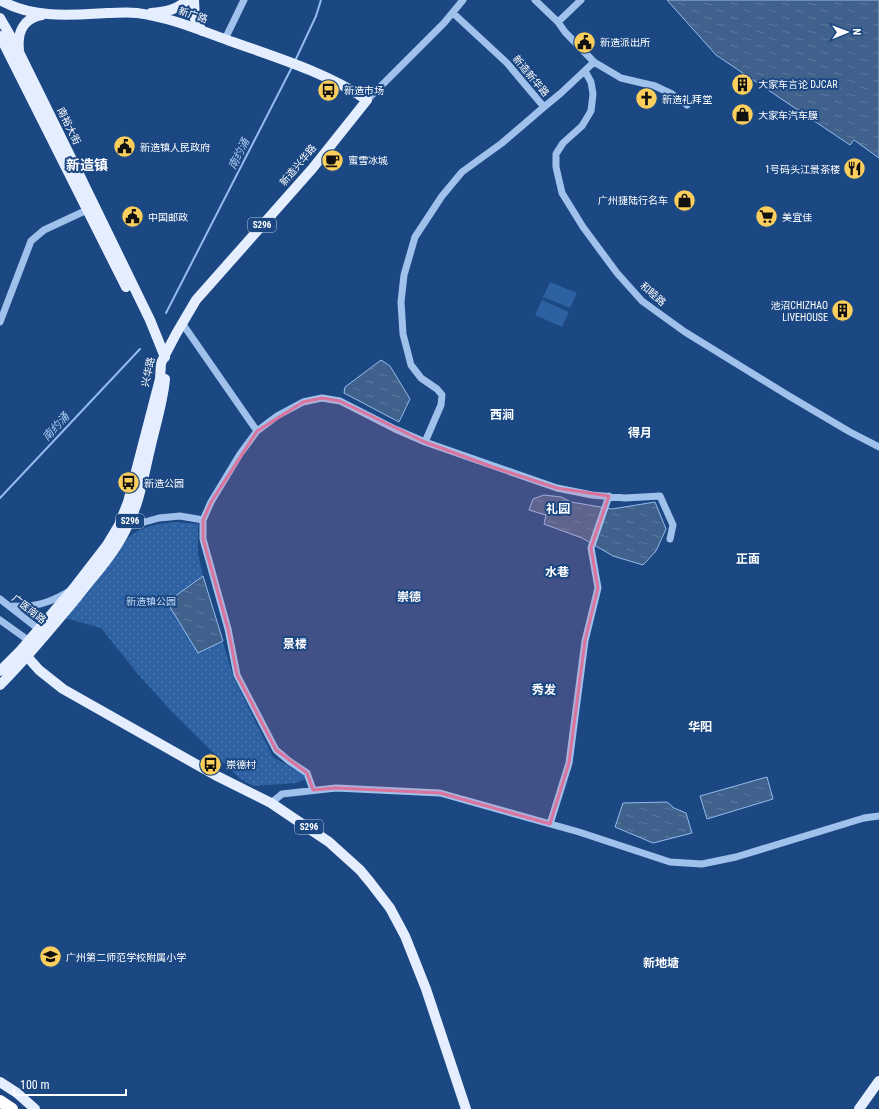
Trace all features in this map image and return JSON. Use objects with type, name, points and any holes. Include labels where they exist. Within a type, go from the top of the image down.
[{"type":"highway","points":[[0,1101],[12,1109]]},
{"type":"main road","name":"新广路","points":[[0,0],[24,10],[46,14],[70,15],[129,13],[143,14],[176,22],[308,70],[352,90],[367,100]]},
{"type":"main road","points":[[143,14],[173,10],[187,0]]},
{"type":"main road","points":[[194,0],[195,19],[202,31]]},
{"type":"main road","points":[[19,53],[19,36],[25,23],[35,16],[46,14]]},
{"type":"main road","name":"南裕大街","points":[[0,18],[19,53],[147,314],[163,359]]},
{"type":"main road","points":[[0,36],[163,359]]},
{"type":"main road","name":"新造兴华路","points":[[163,359],[196,300],[312,168],[367,100]]},
{"type":"main road","name":"兴华路","points":[[24,653],[104,563],[121,538],[126,520],[128,502],[160,379],[163,359]]},
{"type":"main road","name":"兴华路","points":[[42,632],[126,520]]},
{"type":"main road","points":[[0,671],[24,653]]},
{"type":"main road","points":[[0,685],[24,653]]},
{"type":"main road","name":"S296","points":[[24,653],[39,670],[63,689],[215,775],[271,803],[340,850],[370,882],[390,908],[405,936],[466,1109]]},
{"type":"main road","points":[[858,1109],[879,1081]]},
{"type":"main road","points":[[0,1082],[17,1093],[35,1109]]},
{"type":"street","points":[[225,39],[244,0]]},
{"type":"street","name":"新造兴华路","points":[[367,100],[463,0]]},
{"type":"street","points":[[534,0],[558,22],[565,32],[594,62],[621,78],[655,86],[672,94],[687,105]]},
{"type":"street","points":[[558,22],[581,0]]},
{"type":"street","name":"新造新华路","points":[[453,12],[507,63],[544,107],[594,62]]},
{"type":"street","name":"和睦路","points":[[585,71],[591,82],[593,94],[591,111],[582,126],[563,143],[556,154],[556,167],[562,193],[583,227],[617,273],[642,301],[685,332],[789,396],[850,432],[879,447]]},
{"type":"street","points":[[425,442],[441,405],[442,395],[421,378],[411,364],[403,334],[401,302],[404,275],[415,237],[442,196],[462,172],[502,143],[544,107]]},
{"type":"street","points":[[0,322],[32,240],[44,230],[87,210]]},
{"type":"street","points":[[182,323],[257,431]]},
{"type":"street","points":[[313,790],[307,773],[276,750],[237,675],[228,629],[203,539],[203,520],[211,502],[223,482],[240,454],[257,431],[277,416],[303,402],[322,398],[340,401],[395,429],[425,442],[557,488],[625,498],[660,496],[673,525],[670,539]]},
{"type":"street","points":[[550,824],[569,763],[585,641],[598,588],[591,548],[609,496]]},
{"type":"street","points":[[126,520],[141,523],[159,518],[180,516],[203,520]]},
{"type":"street","points":[[11,606],[30,606],[50,602],[73,589]]},
{"type":"street","name":"广医南路","points":[[0,599],[11,606],[42,632]]},
{"type":"street","points":[[0,620],[33,643]]},
{"type":"street","points":[[271,803],[282,794],[336,788],[440,793],[550,824],[670,862],[702,864],[736,857],[864,818],[879,816]]},
{"type":"highlighted area","points":[[322,398],[340,401],[425,442],[493,467],[557,488],[609,496],[591,548],[598,588],[585,641],[569,763],[550,824],[440,793],[336,788],[313,790],[307,773],[276,750],[237,675],[228,629],[203,539],[203,520],[211,502],[257,431],[303,402]]},
{"type":"green space","points":[[550,282],[577,293],[570,308],[543,297]]},
{"type":"green space","points":[[542,300],[569,312],[562,327],[535,315]]},
{"type":"green space","name":"新造镇公园","points":[[176,522],[198,524],[198,554],[203,576],[233,676],[273,757],[309,778],[296,783],[253,786],[239,778],[172,712],[137,673],[101,628],[65,618],[130,536],[140,530],[152,526]]},
{"type":"water","points":[[667,0],[879,0],[879,158],[854,140],[850,145],[716,55]]},
{"type":"water","points":[[381,360],[390,366],[410,399],[399,422],[344,393],[345,387]]},
{"type":"water","points":[[544,495],[561,497],[571,502],[612,509],[655,502],[666,529],[656,551],[643,565],[613,556],[582,538],[544,524],[546,515],[529,510],[533,499]]},
{"type":"water","points":[[203,576],[223,641],[198,653],[167,602]]},
{"type":"water","points":[[767,777],[773,799],[707,819],[700,796]]},
{"type":"water","points":[[667,802],[674,808],[686,813],[692,833],[653,843],[615,827],[623,803]]},
{"type":"waterway","name":"南约涌","points":[[295,61],[316,16],[321,0]]},
{"type":"waterway","name":"南约涌","points":[[166,313],[292,67]]},
{"type":"waterway","name":"南约涌","points":[[0,498],[140,349]]},
{"type":"place","name":"新造派出所","points":[[585,42]]},
{"type":"place","name":"大家车言论 DJCAR","points":[[743,84]]},
{"type":"place","name":"新造市场","points":[[328,90]]},
{"type":"place","name":"新造礼拜堂","points":[[647,99]]},
{"type":"place","name":"大家车汽车膜","points":[[742,115]]},
{"type":"place","name":"新造镇人民政府","points":[[124,147]]},
{"type":"place","name":"蜜雪冰城","points":[[333,160]]},
{"type":"place","name":"1号码头江景茶楼","points":[[855,169]]},
{"type":"place","name":"广州捷陆行名车","points":[[684,200]]},
{"type":"place","name":"中国邮政","points":[[132,217]]},
{"type":"place","name":"美宜佳","points":[[767,217]]},
{"type":"place","name":"池沼CHIZHAO LIVEHOUSE","points":[[843,311]]},
{"type":"place","name":"新造公园","points":[[129,483]]},
{"type":"place","name":"崇德村","points":[[210,764]]},
{"type":"place","name":"广州第二师范学校附属小学","points":[[50,957]]},
{"type":"district","name":"新造镇","points":[[87,165]]},
{"type":"district","name":"西涧","points":[[502,415]]},
{"type":"district","name":"得月","points":[[640,433]]},
{"type":"district","name":"礼园","points":[[558,509]]},
{"type":"district","name":"正面","points":[[748,559]]},
{"type":"district","name":"水巷","points":[[557,572]]},
{"type":"district","name":"崇德","points":[[409,597]]},
{"type":"district","name":"景楼","points":[[295,644]]},
{"type":"district","name":"秀发","points":[[544,690]]},
{"type":"district","name":"华阳","points":[[700,727]]},
{"type":"district","name":"新地塘","points":[[661,963]]}]
